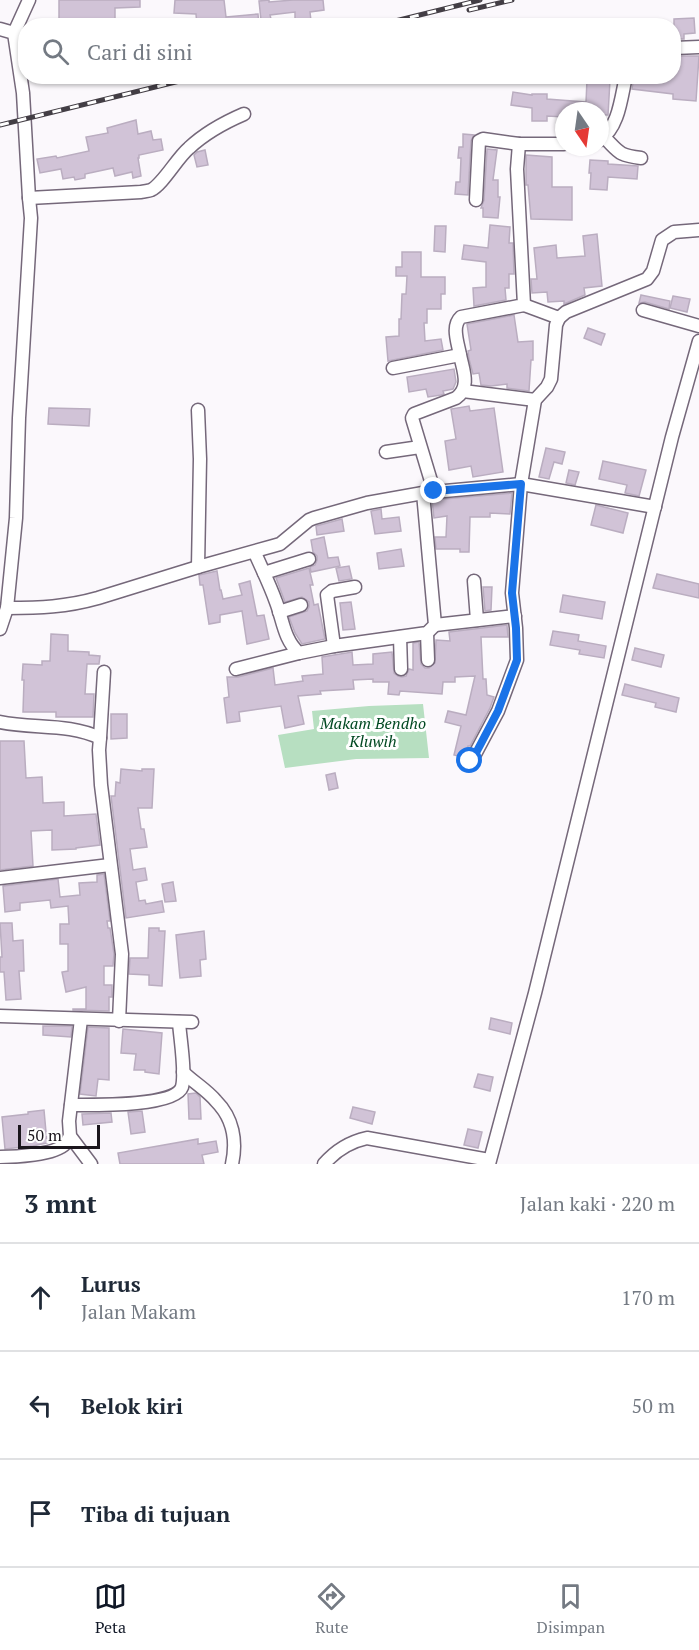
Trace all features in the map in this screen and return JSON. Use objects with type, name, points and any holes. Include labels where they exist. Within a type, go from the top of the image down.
[{"type":"street","points":[[20,18],[28,0]]},
{"type":"street","points":[[18,24],[14,33],[18,60]]},
{"type":"street","points":[[0,29],[14,33]]},
{"type":"street","points":[[681,48],[699,47]]},
{"type":"street","points":[[0,628],[7,608],[16,518],[19,418],[32,218],[22,84]]},
{"type":"street","points":[[609,129],[617,117],[624,84]]},
{"type":"street","points":[[29,198],[141,192],[151,189],[159,183],[186,150],[205,134],[244,114]]},
{"type":"street","points":[[476,200],[479,141],[482,139],[519,144],[555,144]]},
{"type":"street","points":[[519,144],[517,169],[524,305]]},
{"type":"street","points":[[609,144],[624,156],[641,158]]},
{"type":"street","points":[[467,763],[474,756],[498,711],[517,660],[512,593],[521,484],[535,400],[547,387],[550,379],[556,325],[559,318],[566,312],[647,279],[653,271],[662,240],[674,232],[699,230]]},
{"type":"street","points":[[428,660],[431,629],[428,492],[412,418],[414,414],[456,398],[463,391],[466,383],[455,328],[458,319],[524,305],[559,318]]},
{"type":"street","points":[[643,310],[699,326]]},
{"type":"street","points":[[324,1164],[339,1149],[353,1141],[367,1138],[489,1162],[535,993],[655,507],[699,341]]},
{"type":"street","points":[[393,368],[460,355]]},
{"type":"street","points":[[463,391],[535,400]]},
{"type":"street","points":[[198,410],[200,459],[198,567]]},
{"type":"street","points":[[386,452],[420,447]]},
{"type":"street","points":[[7,608],[45,608],[98,598],[280,544],[314,518],[367,503],[428,492],[521,484],[655,507]]},
{"type":"street","points":[[255,553],[288,640],[299,653]]},
{"type":"street","points":[[264,573],[309,559]]},
{"type":"street","points":[[474,581],[477,620]]},
{"type":"street","points":[[334,646],[327,595],[332,591],[355,587]]},
{"type":"street","points":[[279,612],[301,605]]},
{"type":"street","points":[[236,669],[334,646],[400,637],[477,620],[515,616]]},
{"type":"street","points":[[400,637],[400,669]]},
{"type":"street","points":[[104,672],[99,750],[110,865],[122,954],[119,1021]]},
{"type":"street","points":[[0,722],[88,732],[100,738]]},
{"type":"street","points":[[0,878],[110,865]]},
{"type":"street","points":[[0,1016],[186,1022],[183,1072],[181,1089],[178,1093],[147,1102],[71,1105]]},
{"type":"street","points":[[81,1019],[69,1120],[70,1136],[91,1164]]},
{"type":"street","points":[[183,1072],[216,1100],[227,1116],[234,1139],[232,1164]]},
{"type":"street","points":[[0,1157],[30,1156],[60,1148],[70,1136]]},
{"type":"green space","name":"Makam Bendho Kluwih","points":[[423,704],[429,758],[356,759],[285,768],[278,735],[314,729],[312,711]]},
{"type":"building","points":[[59,0],[140,0],[140,7],[115,8],[115,18],[59,18]]},
{"type":"building","points":[[175,0],[224,0],[226,17],[258,14],[258,18],[196,18],[196,14],[174,13]]},
{"type":"building","points":[[323,0],[324,10],[310,12],[311,18],[295,18],[295,12],[261,18],[259,1]]},
{"type":"building","points":[[694,18],[695,33],[684,34],[684,39],[681,39],[681,19]]},
{"type":"building","points":[[681,56],[699,56],[696,101],[673,99],[673,94],[632,89],[633,84],[681,84]]},
{"type":"building","points":[[587,84],[610,84],[609,102],[586,102]]},
{"type":"building","points":[[513,92],[532,95],[547,94],[547,99],[586,102],[555,102],[555,116],[547,116],[547,121],[532,121],[532,108],[511,105]]},
{"type":"building","points":[[136,120],[138,134],[151,131],[153,140],[161,139],[163,150],[139,155],[141,176],[133,178],[132,172],[115,176],[113,168],[85,174],[85,178],[75,180],[74,177],[63,179],[61,169],[40,173],[37,159],[56,156],[57,158],[89,151],[86,137],[108,133],[107,128]]},
{"type":"building","points":[[463,134],[474,135],[471,141],[468,195],[455,194],[456,182],[460,182],[461,158],[458,158],[459,147],[463,147]]},
{"type":"building","points":[[487,149],[497,150],[493,180],[498,180],[498,197],[500,197],[498,218],[483,217],[483,208],[481,208],[484,200]]},
{"type":"building","points":[[205,150],[208,165],[197,167],[194,155]]},
{"type":"building","points":[[526,155],[552,157],[552,187],[572,187],[572,220],[531,219],[528,185],[526,185]]},
{"type":"building","points":[[590,160],[638,166],[637,179],[608,177],[607,190],[590,189]]},
{"type":"building","points":[[490,225],[510,227],[509,243],[513,243],[514,274],[509,274],[509,288],[505,288],[506,300],[474,306],[473,288],[486,287],[486,262],[462,259],[464,245],[488,248]]},
{"type":"building","points":[[435,226],[446,226],[445,252],[434,251]]},
{"type":"building","points":[[597,234],[602,286],[584,288],[585,295],[564,304],[564,301],[548,302],[547,292],[532,293],[531,279],[537,279],[534,248],[556,245],[557,258],[585,256],[583,236]]},
{"type":"building","points":[[402,252],[421,252],[421,277],[445,277],[445,294],[441,294],[441,309],[427,309],[427,323],[424,323],[425,341],[441,339],[443,350],[388,361],[386,337],[399,336],[402,294],[406,294],[407,276],[396,276],[396,267],[402,267]]},
{"type":"building","points":[[641,295],[670,301],[669,309],[645,302],[639,303]]},
{"type":"building","points":[[673,296],[690,299],[687,312],[670,308]]},
{"type":"building","points":[[514,315],[518,342],[533,341],[529,391],[507,388],[507,384],[481,385],[479,373],[473,374],[469,359],[468,351],[471,350],[467,324]]},
{"type":"building","points":[[588,328],[605,334],[601,345],[584,338]]},
{"type":"building","points":[[454,369],[456,382],[453,389],[443,391],[444,394],[428,397],[426,389],[409,392],[407,377]]},
{"type":"building","points":[[469,406],[470,411],[494,408],[503,472],[473,477],[471,466],[449,470],[445,441],[456,439],[451,409]]},
{"type":"building","points":[[49,408],[90,409],[89,426],[48,424]]},
{"type":"building","points":[[546,448],[565,452],[562,464],[554,462],[549,479],[539,477]]},
{"type":"building","points":[[603,461],[646,470],[639,496],[625,493],[627,485],[599,479]]},
{"type":"building","points":[[569,470],[579,472],[575,485],[566,483]]},
{"type":"building","points":[[512,493],[510,514],[490,513],[490,517],[470,517],[469,552],[460,552],[460,549],[436,549],[435,537],[446,537],[447,516],[434,518],[432,500]]},
{"type":"building","points":[[596,505],[628,513],[623,533],[591,525]]},
{"type":"building","points":[[381,509],[382,519],[399,517],[401,531],[375,534],[371,511]]},
{"type":"building","points":[[342,519],[344,531],[317,535],[316,526]]},
{"type":"building","points":[[324,537],[328,558],[338,557],[340,566],[311,572],[310,567],[315,565],[317,556],[313,552],[311,540]]},
{"type":"building","points":[[401,549],[404,566],[379,569],[377,553]]},
{"type":"building","points":[[349,566],[352,579],[339,581],[336,568]]},
{"type":"building","points":[[309,568],[314,605],[318,604],[325,639],[302,644],[289,617],[307,611],[309,602],[302,597],[285,602],[276,578]]},
{"type":"building","points":[[217,571],[223,599],[242,595],[239,584],[250,581],[257,616],[264,615],[269,639],[247,644],[242,611],[220,615],[220,622],[209,624],[203,585],[200,585],[199,575]]},
{"type":"building","points":[[657,574],[699,584],[699,598],[653,588]]},
{"type":"building","points":[[483,587],[492,587],[491,610],[485,611]]},
{"type":"building","points":[[563,595],[605,602],[602,619],[560,612]]},
{"type":"building","points":[[351,602],[355,629],[343,630],[340,603]]},
{"type":"building","points":[[507,625],[508,637],[481,637],[483,679],[486,679],[487,695],[494,697],[467,752],[462,757],[454,755],[461,726],[445,722],[448,711],[466,715],[475,676],[455,677],[455,682],[443,682],[442,694],[400,691],[399,695],[388,694],[389,682],[373,682],[373,679],[353,680],[354,689],[320,691],[321,694],[298,696],[304,724],[285,728],[281,706],[239,712],[240,721],[227,723],[224,698],[229,697],[227,677],[238,677],[273,668],[275,685],[303,681],[302,676],[323,674],[322,657],[352,652],[353,665],[373,664],[373,654],[392,652],[394,673],[402,677],[406,676],[409,669],[413,670],[413,643],[419,642],[421,664],[429,668],[435,663],[436,640],[450,641],[449,632]]},
{"type":"building","points":[[553,631],[579,635],[578,641],[606,646],[604,658],[579,654],[580,650],[550,645]]},
{"type":"building","points":[[51,634],[68,635],[68,651],[89,652],[89,655],[100,656],[99,664],[87,664],[85,694],[94,694],[93,717],[56,717],[56,712],[23,712],[23,664],[42,665],[42,661],[50,661]]},
{"type":"building","points":[[635,648],[664,655],[661,667],[632,660]]},
{"type":"building","points":[[625,684],[679,698],[676,712],[655,707],[656,703],[622,695]]},
{"type":"building","points":[[111,714],[127,714],[127,738],[111,739]]},
{"type":"building","points":[[0,741],[24,741],[26,778],[42,777],[43,803],[64,802],[64,816],[96,814],[100,845],[52,850],[52,830],[31,831],[33,866],[0,870]]},
{"type":"building","points":[[121,769],[142,771],[142,769],[154,769],[152,808],[138,808],[147,847],[130,849],[133,870],[145,868],[147,880],[136,882],[139,901],[145,900],[146,904],[162,901],[164,912],[126,918],[111,796],[115,796],[116,782],[120,783]]},
{"type":"building","points":[[335,773],[338,788],[329,790],[326,775]]},
{"type":"building","points":[[104,874],[110,921],[107,921],[114,954],[113,966],[104,966],[104,985],[112,985],[109,1011],[73,1010],[86,1009],[86,987],[66,992],[62,972],[68,971],[68,944],[60,944],[60,924],[69,924],[68,906],[51,908],[50,900],[20,903],[20,910],[5,912],[3,886],[58,879],[60,897],[80,895],[79,883],[97,882],[97,875]]},
{"type":"building","points":[[173,882],[176,901],[165,902],[162,884]]},
{"type":"building","points":[[0,923],[12,923],[13,941],[23,940],[24,971],[19,971],[21,999],[6,1000],[4,972],[0,972],[0,957],[2,957]]},
{"type":"building","points":[[149,928],[159,928],[159,931],[165,931],[162,986],[149,985],[149,975],[129,974],[130,958],[148,958]]},
{"type":"building","points":[[204,931],[206,959],[200,960],[201,976],[180,978],[176,935]]},
{"type":"building","points":[[491,1018],[512,1023],[510,1034],[489,1029]]},
{"type":"building","points":[[43,1026],[72,1026],[71,1037],[43,1035]]},
{"type":"building","points":[[88,1027],[109,1028],[109,1080],[98,1079],[96,1096],[80,1094]]},
{"type":"building","points":[[123,1029],[162,1033],[159,1074],[134,1070],[136,1054],[121,1053]]},
{"type":"building","points":[[478,1074],[493,1077],[490,1091],[474,1087]]},
{"type":"building","points":[[196,1093],[200,1097],[201,1119],[189,1119],[188,1094]]},
{"type":"building","points":[[353,1107],[375,1112],[372,1124],[350,1118]]},
{"type":"building","points":[[44,1110],[47,1143],[5,1149],[2,1117]]},
{"type":"building","points":[[142,1111],[145,1132],[131,1134],[128,1112]]},
{"type":"building","points":[[111,1113],[112,1122],[83,1125],[82,1114]]},
{"type":"building","points":[[468,1129],[482,1132],[478,1148],[464,1145]]},
{"type":"building","points":[[198,1139],[198,1144],[216,1141],[218,1152],[202,1155],[204,1164],[120,1164],[118,1153]]},
{"type":"railway","points":[[407,18],[480,0]]},
{"type":"railway","points":[[469,10],[512,0]]},
{"type":"railway","points":[[0,125],[167,84]]},
{"type":"route","points":[[434,491],[521,484],[512,593],[517,660],[498,711],[470,761]]}]
